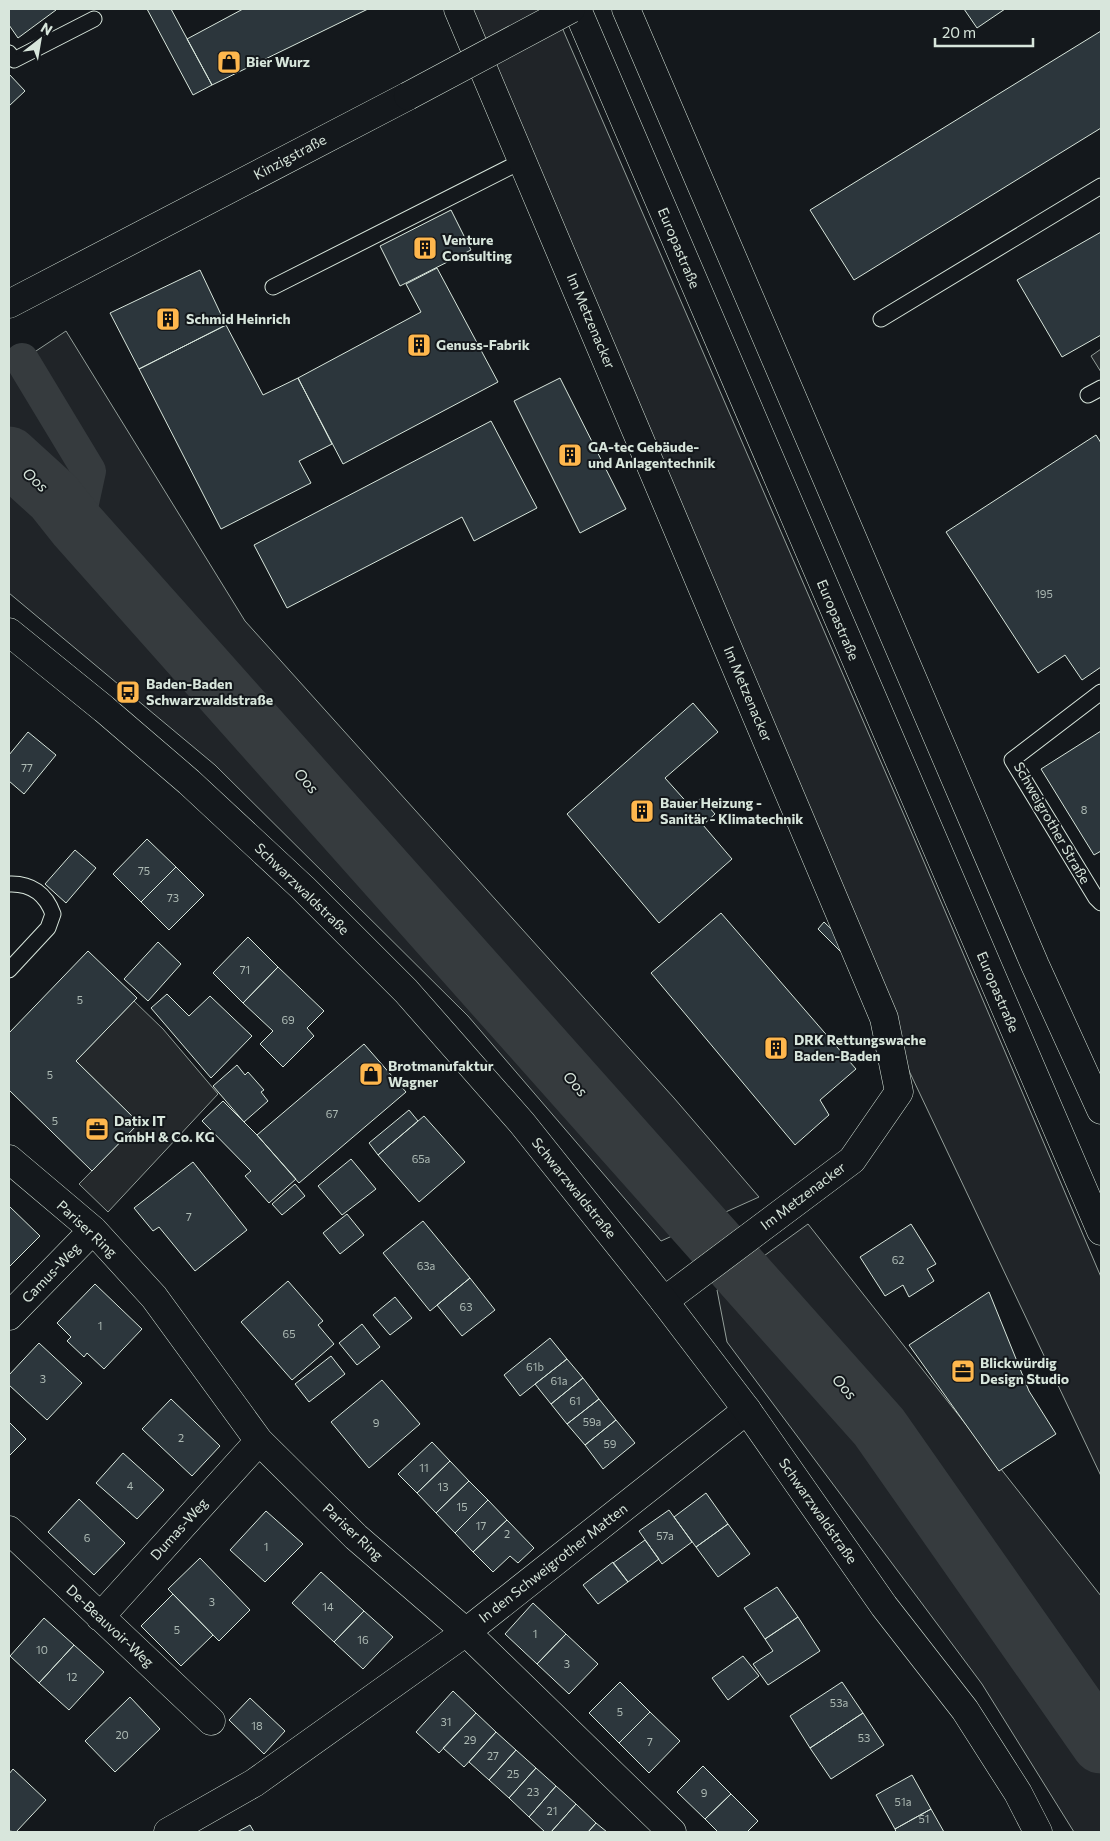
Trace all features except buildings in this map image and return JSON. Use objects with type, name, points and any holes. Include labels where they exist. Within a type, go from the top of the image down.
[{"type":"street","name":"Im Metzenacker","points":[[458,9],[524,160],[884,1018],[898,1092],[852,1160],[664,1301]]},
{"type":"street","name":"Kinzigstraße","points":[[9,304],[571,9]]},
{"type":"street","name":"Europastraße","points":[[577,9],[1101,1231]]},
{"type":"street","points":[[626,9],[1035,965],[1101,1110]]},
{"type":"street","name":"Schwarzwaldstraße","points":[[9,632],[104,709],[189,782],[303,888],[406,991],[522,1123],[664,1301],[747,1410],[884,1606],[965,1710],[1018,1793],[1038,1832]]},
{"type":"street","name":"Pariser Ring","points":[[9,1159],[93,1230],[154,1297],[258,1441],[356,1537],[466,1632]]},
{"type":"street","name":"Camus-Weg","points":[[9,1316],[93,1230]]},
{"type":"street","name":"In den Schweigrother Matten","points":[[672,1832],[466,1632],[747,1410]]},
{"type":"street","name":"Dumas-Weg","points":[[100,1617],[258,1441]]},
{"type":"street","name":"De-Beauvoir-Weg","points":[[9,1530],[212,1721]]},
{"type":"street","points":[[168,1832],[254,1784],[466,1632]]},
{"type":"lane","points":[[9,53],[14,60],[94,19]]},
{"type":"lane","points":[[273,287],[524,160]]},
{"type":"lane","points":[[881,319],[1101,186]]},
{"type":"lane","points":[[1088,395],[1101,388]]},
{"type":"lane","name":"Schweigrother Straße","points":[[1101,692],[1012,760],[1096,898],[1101,903]]},
{"type":"lane","points":[[9,884],[21,883],[35,890],[48,901],[53,914],[48,928],[9,970]]},
{"type":"shaded area","points":[[459,9],[554,9],[907,822],[1101,1277],[1101,1476],[884,1018]]},
{"type":"shaded area","points":[[66,331],[245,621],[674,1098],[759,1197],[661,1241],[468,1016],[215,765],[9,593],[9,369]]},
{"type":"shaded area","points":[[1101,349],[1101,372],[1091,356]]},
{"type":"shaded area","points":[[134,1001],[163,1029],[218,1094],[108,1212],[79,1184],[139,1123],[76,1061]]},
{"type":"shaded area","points":[[808,1224],[1101,1596],[1101,1832],[1074,1832],[982,1684],[727,1342],[717,1290]]},
{"type":"waterway","points":[[22,360],[89,471],[77,526]]},
{"type":"waterway","name":"Oos","points":[[9,456],[54,497],[77,526],[879,1427],[1101,1744]]},
{"type":"place","name":"Bier Wurz","points":[[229,62]]},
{"type":"place","name":"Venture Consulting","points":[[425,248]]},
{"type":"place","name":"Schmid Heinrich","points":[[168,319]]},
{"type":"place","name":"Genuss-Fabrik","points":[[419,345]]},
{"type":"place","name":"GA-tec Gebäude- und Anlagentechnik","points":[[570,455]]},
{"type":"place","name":"Baden-Baden Schwarzwaldstraße","points":[[128,692]]},
{"type":"place","name":"Bauer Heizung - Sanitär - Klimatechnik","points":[[642,811]]},
{"type":"place","name":"DRK Rettungswache Baden-Baden","points":[[776,1048]]},
{"type":"place","name":"Brotmanufaktur Wagner","points":[[371,1074]]},
{"type":"place","name":"Datix IT GmbH & Co. KG","points":[[97,1129]]},
{"type":"place","name":"Blickwürdig Design Studio","points":[[963,1371]]}]
